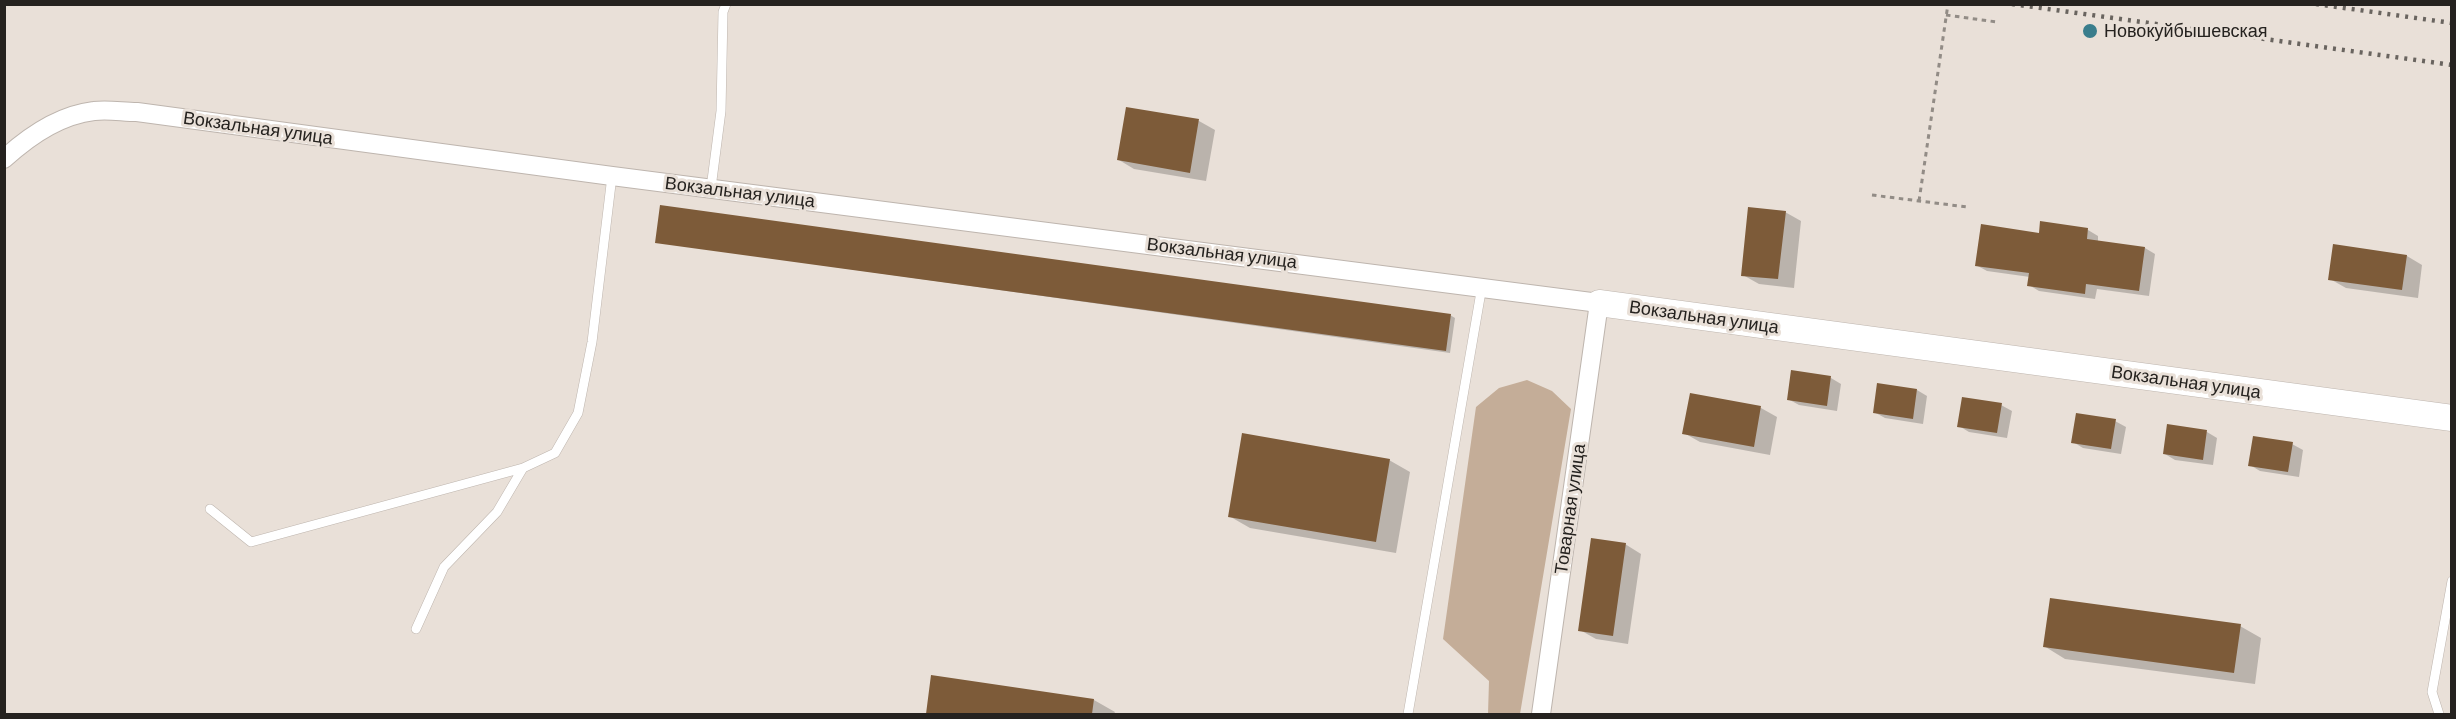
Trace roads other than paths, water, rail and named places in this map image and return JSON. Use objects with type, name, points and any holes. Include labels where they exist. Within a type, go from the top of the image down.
[{"type":"street","name":"Вокзальная улица","points":[[4,159],[32,136],[61,120],[94,111],[126,112],[1482,286],[2451,418]]},
{"type":"street","name":"Товарная улица","points":[[1541,714],[1599,303]]},
{"type":"lane","points":[[711,188],[721,111],[723,12],[726,4]]},
{"type":"lane","points":[[210,509],[251,542],[523,468],[555,453],[578,413],[592,342],[612,176]]},
{"type":"lane","points":[[1408,714],[1482,286]]},
{"type":"lane","points":[[416,629],[444,567],[497,512],[523,468]]},
{"type":"lane","points":[[2439,714],[2432,692],[2451,581]]},
{"type":"railway","points":[[2012,4],[2452,65]]},
{"type":"railway","points":[[2316,4],[2452,23]]},
{"type":"place","name":"Новокуйбышевская","points":[[2090,31]]}]
